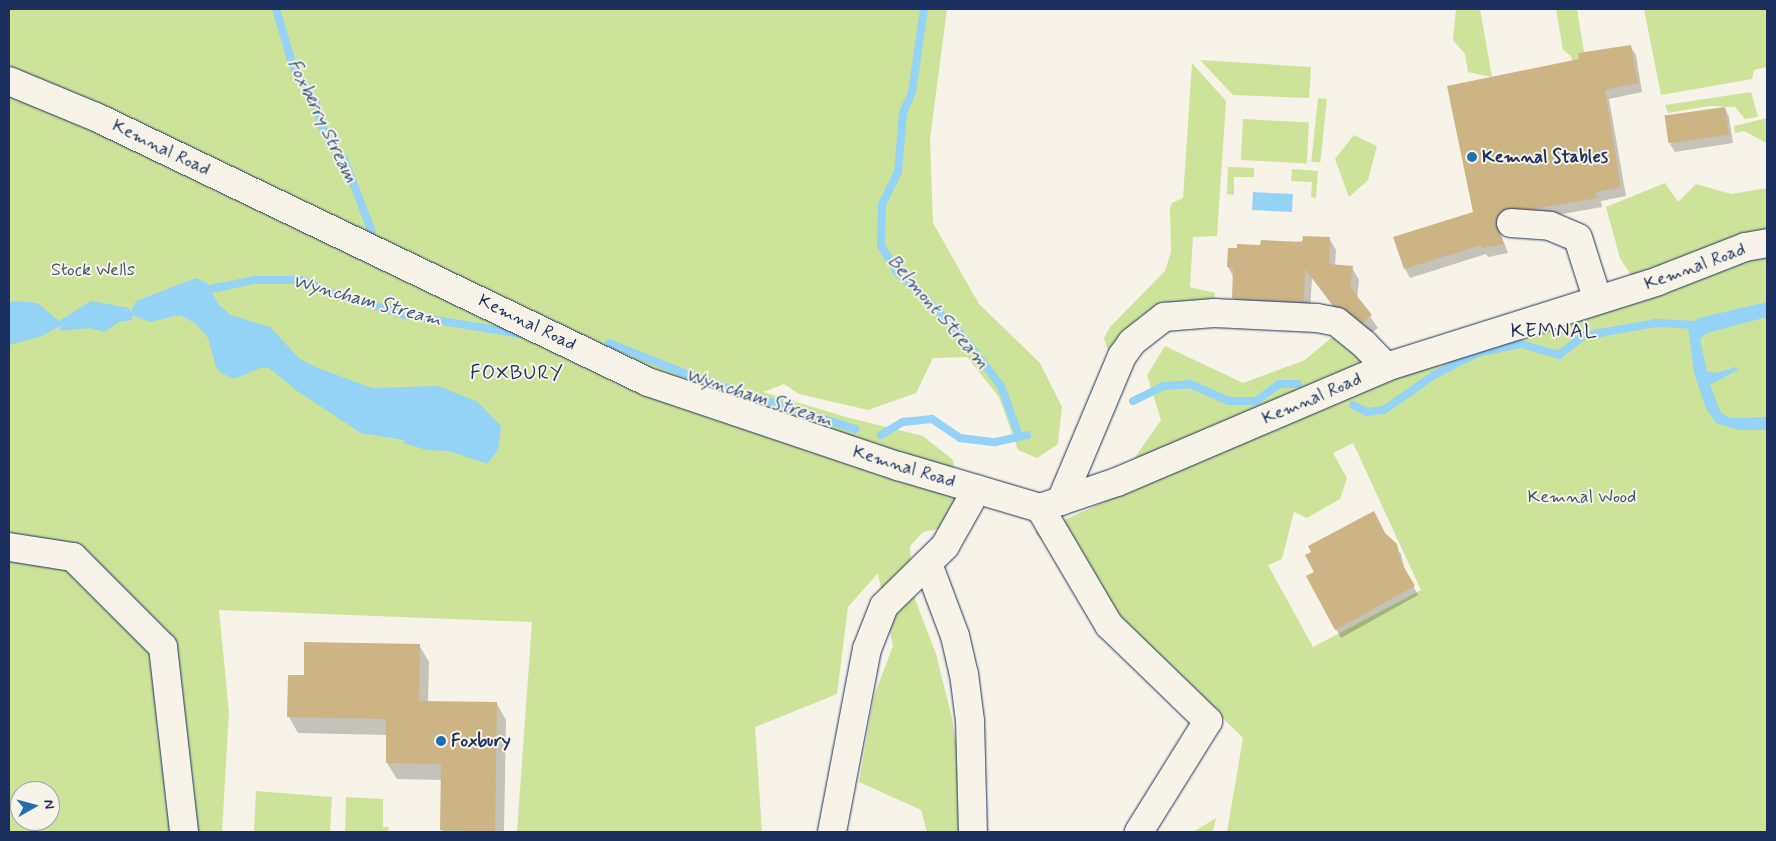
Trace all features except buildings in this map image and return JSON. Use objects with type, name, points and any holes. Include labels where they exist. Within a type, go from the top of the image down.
[{"type":"street","name":"Kemnal Road","points":[[9,81],[96,117],[648,382],[898,466],[977,489],[1050,504],[1117,482],[1386,368],[1597,298],[1658,281],[1745,247],[1767,243]]},
{"type":"street","points":[[1511,223],[1550,226],[1578,238],[1597,298]]},
{"type":"street","points":[[1139,832],[1208,721],[1110,625],[1050,504],[1122,356],[1132,342],[1164,317],[1214,313],[1317,318],[1337,322],[1364,344],[1386,368]]},
{"type":"street","points":[[832,832],[867,649],[884,606],[944,546],[977,489]]},
{"type":"street","points":[[9,547],[73,557],[163,647],[184,832]]},
{"type":"street","points":[[928,564],[955,636],[964,674],[970,721],[973,832]]},
{"type":"green space","name":"Stock Wells","points":[[9,9],[947,9],[930,139],[933,223],[979,304],[1040,363],[1062,407],[1058,444],[1037,458],[1018,450],[999,397],[967,357],[933,358],[916,393],[868,410],[799,394],[784,384],[763,392],[846,417],[923,436],[953,460],[958,501],[953,526],[923,532],[910,546],[912,591],[936,654],[952,718],[969,832],[927,832],[921,810],[859,782],[874,696],[893,646],[878,573],[848,607],[837,694],[755,727],[762,832],[517,832],[532,622],[219,610],[229,712],[222,832],[9,832]]},
{"type":"green space","points":[[1456,9],[1480,9],[1492,77],[1468,72],[1465,54],[1453,40]]},
{"type":"green space","points":[[1556,9],[1577,9],[1584,52],[1578,53],[1595,148],[1571,56],[1563,50]]},
{"type":"green space","points":[[1644,9],[1767,9],[1767,67],[1754,70],[1752,79],[1661,95]]},
{"type":"green space","points":[[1200,60],[1311,67],[1309,98],[1233,95]]},
{"type":"green space","points":[[1192,63],[1226,101],[1217,236],[1193,237],[1190,287],[1215,293],[1214,309],[1110,356],[1104,338],[1110,327],[1165,271],[1171,252],[1170,208],[1172,203],[1183,198]]},
{"type":"green space","points":[[1751,92],[1758,117],[1745,119],[1735,107],[1709,106],[1668,113],[1665,105]]},
{"type":"green space","points":[[1318,98],[1327,99],[1320,163],[1311,162]]},
{"type":"green space","points":[[1767,118],[1767,143],[1744,131],[1735,133],[1734,126]]},
{"type":"green space","points":[[1243,119],[1309,122],[1307,163],[1241,160]]},
{"type":"green space","points":[[1354,135],[1377,146],[1368,180],[1349,197],[1335,159]]},
{"type":"green space","points":[[1228,167],[1254,168],[1254,177],[1234,177],[1234,195],[1227,194]]},
{"type":"green space","points":[[1292,169],[1318,171],[1316,198],[1311,197],[1312,182],[1291,181]]},
{"type":"green space","name":"Kemnal Wood","points":[[1665,183],[1678,202],[1696,184],[1731,194],[1767,188],[1767,832],[1227,832],[1243,738],[1035,533],[1104,502],[1161,420],[1147,375],[1165,346],[1243,383],[1305,360],[1337,333],[1384,380],[1632,277],[1620,258],[1606,207]],"holes":[[[1353,443],[1421,590],[1313,647],[1268,565],[1282,559],[1294,512],[1307,518],[1340,499],[1347,478],[1333,453]]]},
{"type":"green space","points":[[256,791],[332,797],[330,832],[254,832]]},
{"type":"green space","points":[[346,797],[383,799],[383,827],[389,827],[388,832],[345,832]]},
{"type":"green space","points":[[1216,818],[1213,832],[1193,832]]},
{"type":"water","points":[[1253,192],[1293,194],[1292,212],[1252,210]]},
{"type":"water","points":[[196,278],[207,283],[219,305],[231,315],[270,327],[300,359],[318,368],[372,388],[438,386],[478,402],[501,426],[498,450],[487,464],[449,451],[426,450],[404,443],[404,440],[361,433],[297,391],[269,368],[260,368],[234,379],[221,373],[216,367],[208,338],[195,323],[180,315],[150,322],[132,315],[133,320],[119,322],[104,332],[89,328],[61,331],[60,326],[42,336],[9,345],[9,303],[14,301],[37,303],[59,321],[91,301],[129,308],[131,312],[136,301]]},
{"type":"water","points":[[1767,302],[1767,317],[1707,333],[1700,339],[1707,371],[1716,373],[1735,367],[1738,370],[1710,385],[1721,413],[1731,418],[1767,417],[1767,430],[1739,430],[1716,423],[1706,408],[1694,373],[1688,327],[1699,318]]},
{"type":"waterway","name":"Foxberry Stream","points":[[276,9],[293,66],[316,104],[321,125],[331,143],[344,159],[372,232]]},
{"type":"waterway","name":"Belmont Stream","points":[[924,9],[912,92],[903,113],[898,172],[882,205],[881,246],[898,273],[956,328],[1001,386],[1019,436]]},
{"type":"waterway","name":"Wyncham Stream","points":[[201,291],[254,280],[302,280],[335,294],[409,316]]},
{"type":"waterway","name":"Wyncham Stream","points":[[405,315],[521,334]]},
{"type":"waterway","name":"Wyncham Stream","points":[[1353,405],[1367,412],[1384,410],[1434,375],[1477,353],[1521,344],[1559,355],[1583,336],[1656,323],[1697,325]]},
{"type":"waterway","name":"Wyncham Stream","points":[[609,343],[699,379],[855,429]]},
{"type":"waterway","name":"Wyncham Stream","points":[[1133,401],[1164,386],[1190,384],[1229,401],[1256,401],[1279,384],[1298,384]]},
{"type":"waterway","name":"Wyncham Stream","points":[[881,435],[903,422],[932,419],[960,438],[995,442],[1027,435]]},
{"type":"place","name":"Kemnal Stables","points":[[1472,157]]},
{"type":"place","name":"Foxbury","points":[[441,741]]},
{"type":"district","name":"KEMNAL","points":[[1554,331]]},
{"type":"district","name":"FOXBURY","points":[[517,373]]}]
